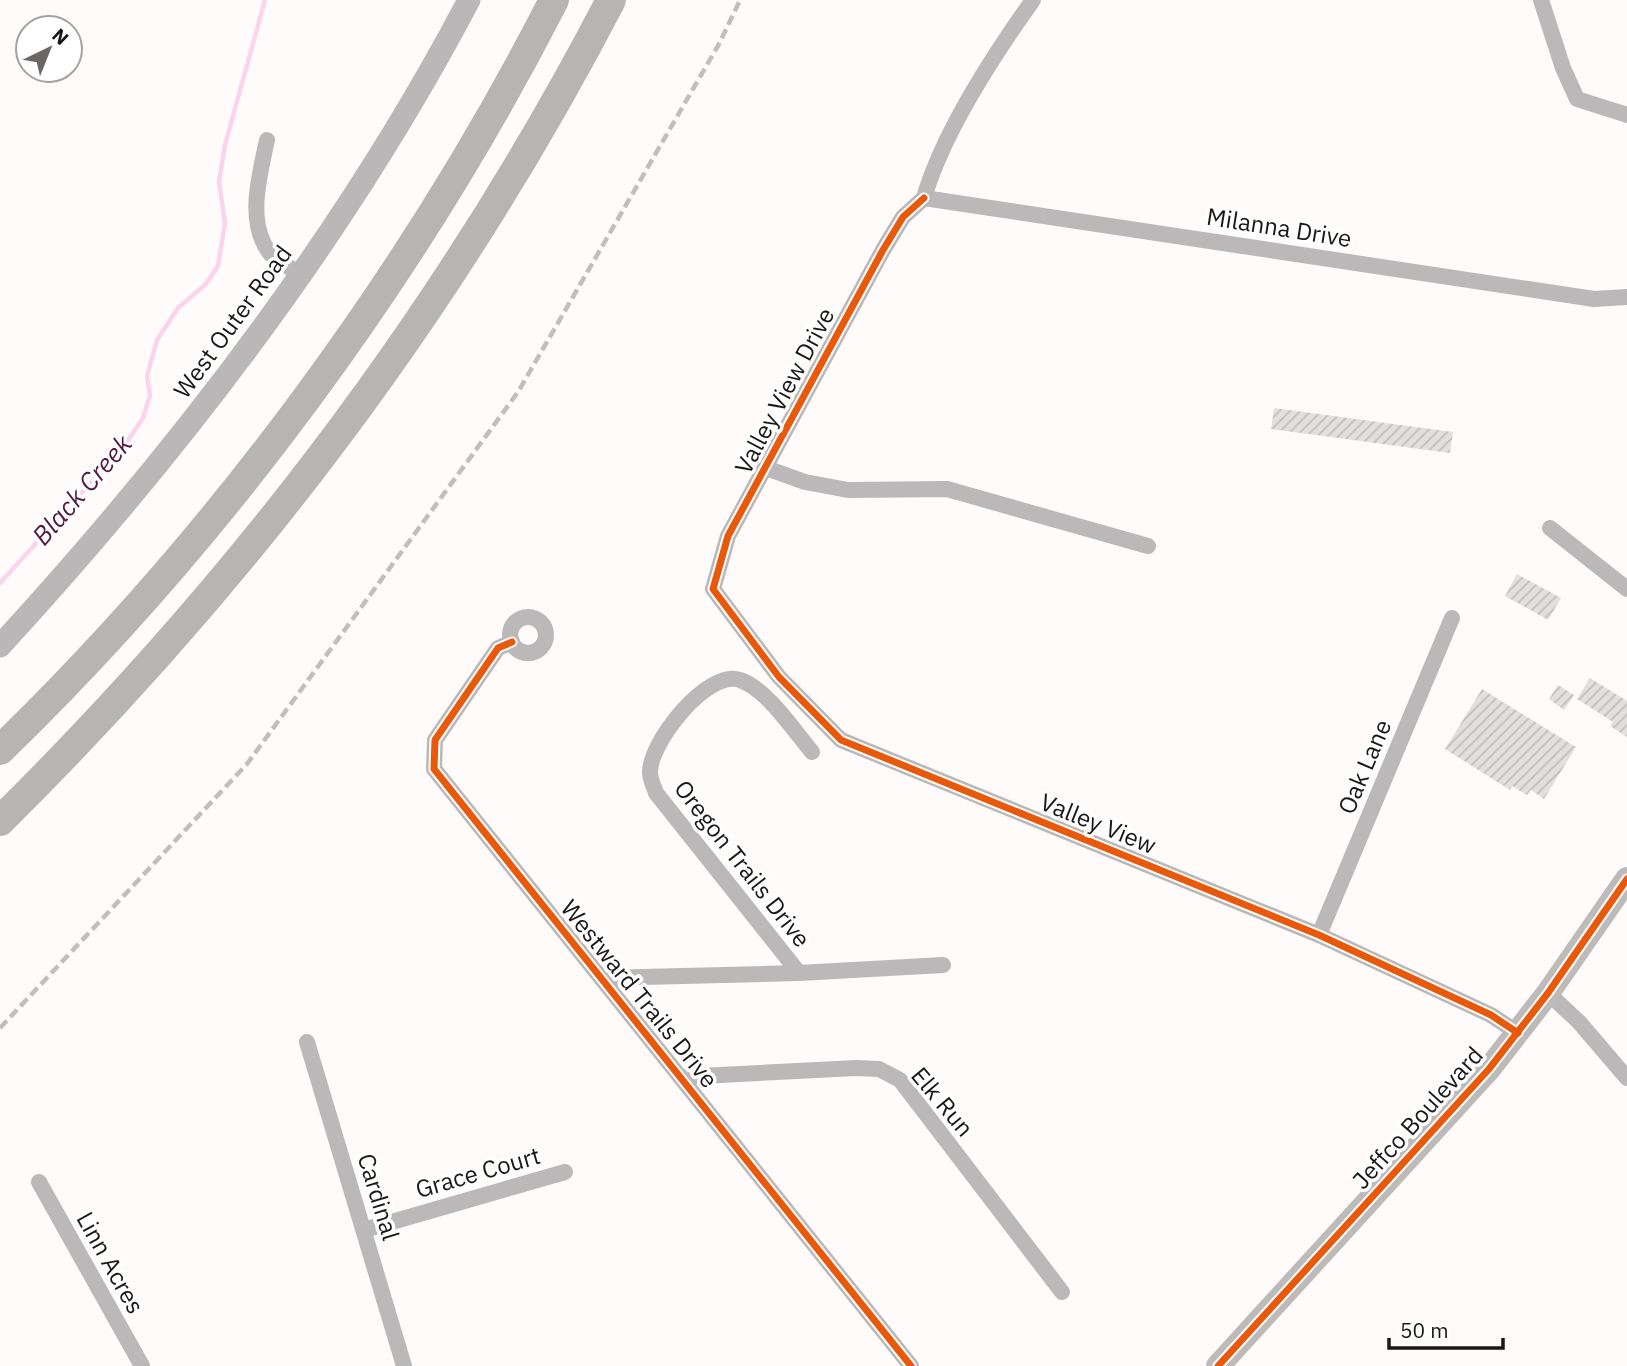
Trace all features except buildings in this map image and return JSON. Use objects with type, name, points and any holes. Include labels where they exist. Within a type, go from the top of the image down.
[{"type":"highway","points":[[0,750],[77,670],[176,559],[303,398],[426,219],[505,91],[555,0]]},
{"type":"highway","points":[[0,821],[161,653],[268,527],[336,439],[416,327],[477,234],[547,118],[611,0]]},
{"type":"main road","name":"Jeffco Boulevard","points":[[1217,1366],[1451,1115],[1549,993],[1627,879]]},
{"type":"street","name":"West Outer Road","points":[[0,646],[158,465],[224,380],[300,274],[392,136],[469,0]]},
{"type":"street","points":[[924,198],[937,159],[1005,38],[1033,0]]},
{"type":"street","points":[[1541,0],[1563,68],[1577,99],[1627,115]]},
{"type":"street","points":[[267,140],[258,180],[257,225],[270,253],[300,274]]},
{"type":"street","name":"Valley View Drive","points":[[713,589],[728,536],[903,217],[924,198]]},
{"type":"street","name":"Milanna Drive","points":[[924,198],[1594,299],[1627,297]]},
{"type":"street","points":[[766,468],[805,482],[848,490],[947,489],[1148,546]]},
{"type":"street","points":[[1549,528],[1627,589]]},
{"type":"street","name":"Valley View","points":[[713,589],[779,677],[841,740],[1319,935],[1491,1015],[1518,1033]]},
{"type":"street","name":"Oak Lane","points":[[1319,935],[1452,618]]},
{"type":"street","name":"Westward Trails Drive","points":[[512,642],[498,648],[435,740],[434,769],[911,1366]]},
{"type":"street","name":"Oregon Trails Drive","points":[[799,973],[656,793],[650,772],[666,733],[701,690],[719,681],[739,680],[760,692],[812,752]]},
{"type":"street","points":[[602,978],[799,973],[943,965]]},
{"type":"street","points":[[1549,993],[1579,1021],[1627,1078]]},
{"type":"street","name":"Cardinal","points":[[307,1042],[404,1366]]},
{"type":"street","name":"Elk Run","points":[[681,1077],[856,1068],[878,1069],[900,1080],[1062,1292]]},
{"type":"street","name":"Grace Court","points":[[364,1230],[565,1172]]},
{"type":"street","name":"Linn Acres","points":[[40,1182],[142,1366]]},
{"type":"waterway","name":"Black Creek","points":[[0,583],[125,445],[143,418],[150,395],[147,376],[157,340],[178,308],[206,284],[218,266],[225,223],[219,182],[225,145],[265,0]]},
{"type":"railway","points":[[0,1028],[247,764],[518,392],[719,44],[740,0]]},
{"type":"cycle path","points":[[924,198],[903,217],[883,250],[728,536],[713,589],[779,677],[841,740],[1319,935],[1491,1015],[1518,1033]]},
{"type":"cycle path","points":[[512,642],[498,648],[435,740],[434,769],[911,1366]]},
{"type":"cycle path","points":[[1218,1366],[1489,1069],[1548,993],[1627,879]]}]
